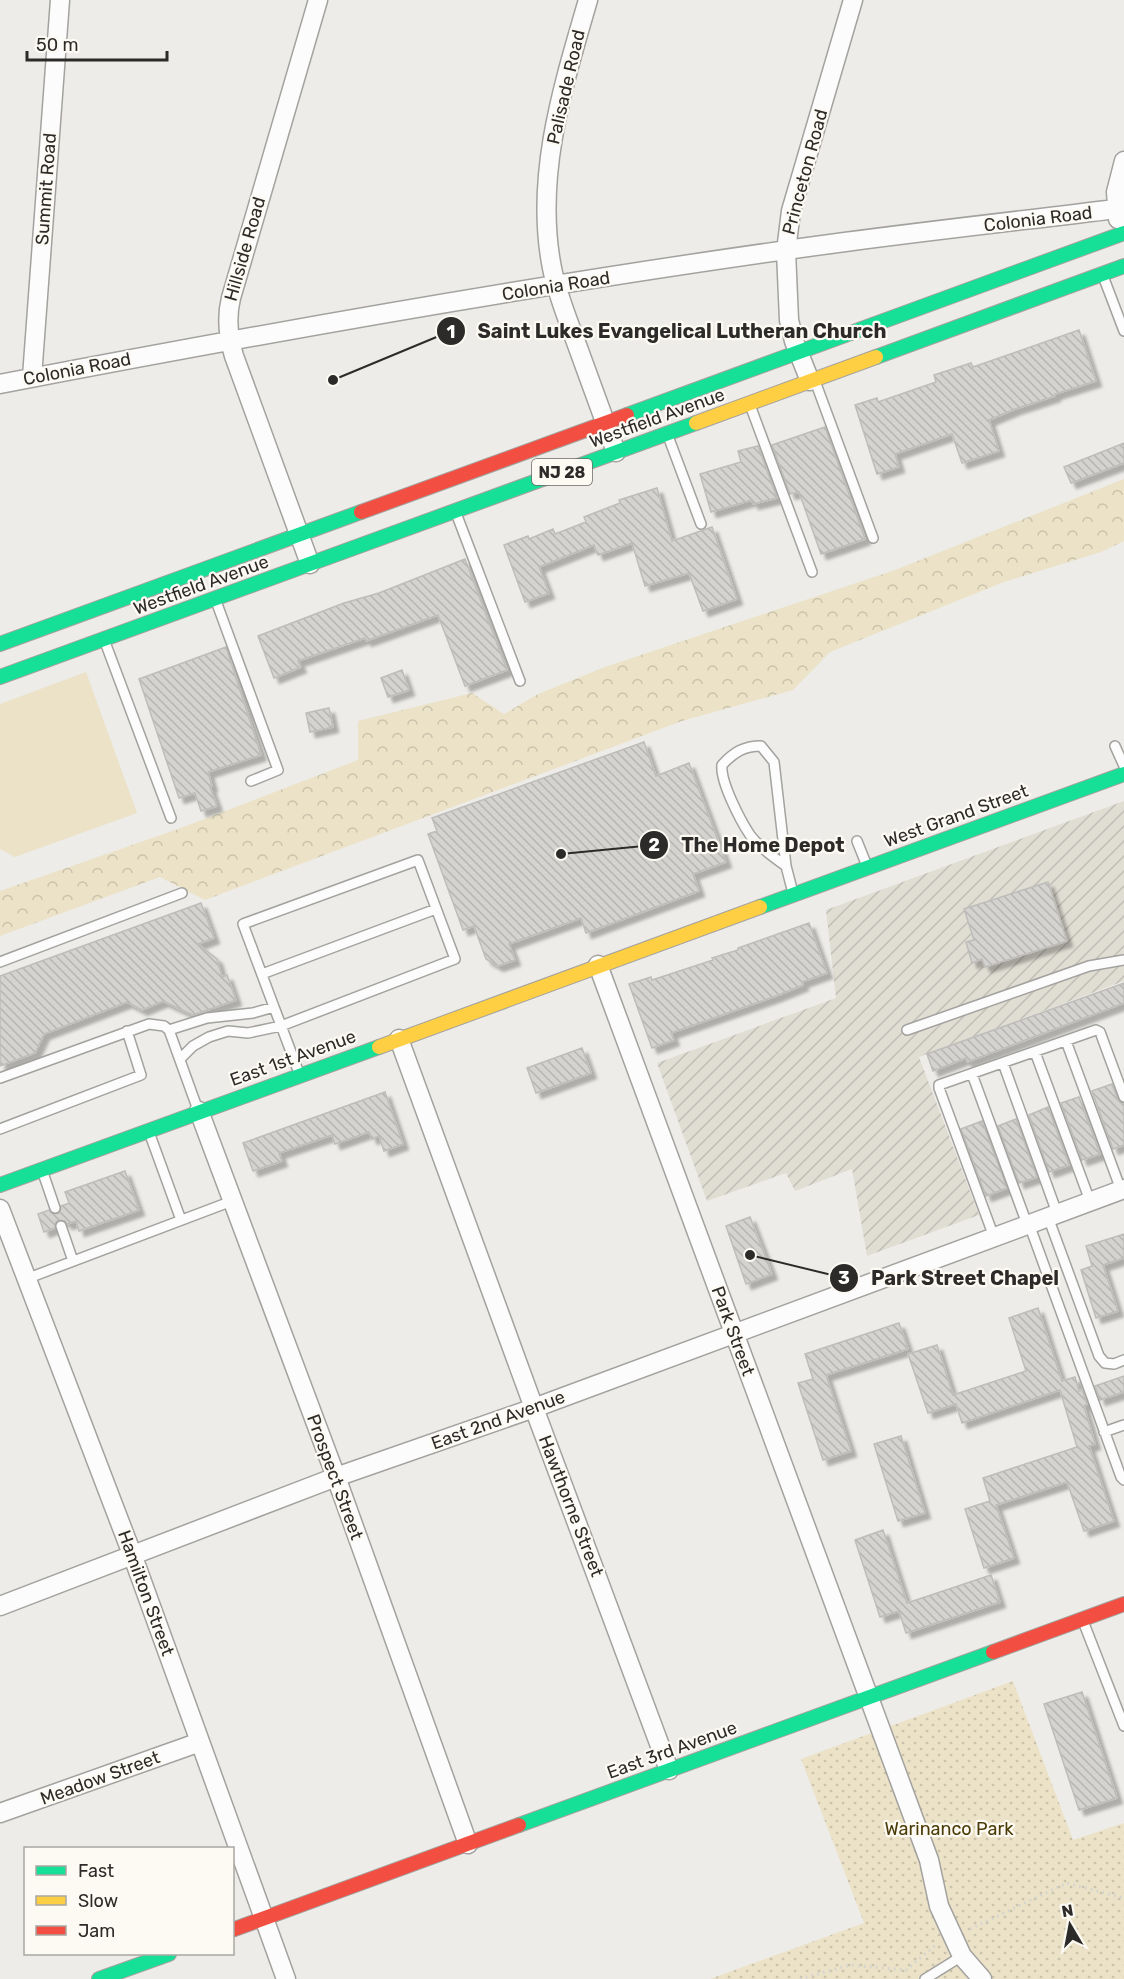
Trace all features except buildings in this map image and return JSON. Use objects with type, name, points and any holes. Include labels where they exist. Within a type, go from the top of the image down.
[{"type":"main road","name":"Westfield Avenue","points":[[0,644],[1123,235]]},
{"type":"main road","name":"Westfield Avenue","points":[[0,677],[1124,266]]},
{"type":"main road","name":"West Grand Street","points":[[598,965],[1124,774]]},
{"type":"main road","name":"East 1st Avenue","points":[[0,1185],[598,965]]},
{"type":"main road","name":"East 3rd Avenue","points":[[234,1929],[1124,1604]]},
{"type":"main road","points":[[99,1979],[164,1955]]},
{"type":"street","name":"Summit Road","points":[[32,377],[60,0]]},
{"type":"street","name":"Hillside Road","points":[[310,564],[229,340],[227,319],[231,298],[318,0]]},
{"type":"street","name":"Palisade Road","points":[[588,0],[560,97],[550,159],[547,198],[548,236],[556,286],[616,452]]},
{"type":"street","name":"Princeton Road","points":[[812,380],[798,352],[789,321],[786,251],[791,211],[853,0]]},
{"type":"street","points":[[1123,235],[1116,209],[1117,183],[1124,161]]},
{"type":"street","name":"Colonia Road","points":[[0,384],[229,340],[556,286],[786,251],[1116,209]]},
{"type":"street","name":"Park Street","points":[[598,965],[928,1860],[939,1906],[962,1956],[982,1979]]},
{"type":"street","name":"Hawthorne Street","points":[[399,1039],[669,1770]]},
{"type":"street","name":"Prospect Street","points":[[199,1111],[336,1477],[468,1844]]},
{"type":"street","name":"East 2nd Avenue","points":[[0,1606],[336,1477],[534,1408],[1123,1189]]},
{"type":"street","name":"Hamilton Street","points":[[0,1209],[132,1554],[286,1979]]},
{"type":"street","name":"Meadow Street","points":[[0,1813],[200,1742]]},
{"type":"lane","points":[[1103,273],[1124,331]]},
{"type":"lane","points":[[812,380],[873,538]]},
{"type":"lane","points":[[749,403],[812,572]]},
{"type":"lane","points":[[667,433],[701,524]]},
{"type":"lane","points":[[455,511],[520,681]]},
{"type":"lane","points":[[216,598],[278,770],[251,781]]},
{"type":"lane","points":[[104,639],[171,818]]},
{"type":"lane","points":[[786,866],[771,856],[750,835],[723,782],[722,765],[733,752],[751,746],[761,746],[774,762],[786,866],[794,895]]},
{"type":"lane","points":[[1115,746],[1124,766]]},
{"type":"lane","points":[[857,841],[868,868]]},
{"type":"lane","points":[[180,1059],[193,1046],[228,1030],[248,1033],[281,1026],[455,959],[418,860],[243,924],[262,974],[274,1007],[281,1026],[299,1075]]},
{"type":"lane","points":[[0,962],[182,893]]},
{"type":"lane","points":[[262,974],[436,909]]},
{"type":"lane","points":[[907,1030],[1089,966],[1124,960]]},
{"type":"lane","points":[[169,1030],[207,1018],[274,1007]]},
{"type":"lane","points":[[0,1078],[149,1024],[164,1026],[169,1030],[199,1111]]},
{"type":"lane","points":[[995,1236],[939,1085],[1096,1030],[1100,1032],[1124,1098]]},
{"type":"lane","points":[[0,1129],[141,1075],[127,1031]]},
{"type":"lane","points":[[1066,1041],[1123,1189]]},
{"type":"lane","points":[[1035,1052],[1090,1201]]},
{"type":"lane","points":[[1003,1063],[1099,1356],[1105,1363],[1114,1364],[1124,1360]]},
{"type":"lane","points":[[972,1074],[1104,1432],[1124,1480]]},
{"type":"lane","points":[[148,1130],[181,1220]]},
{"type":"lane","points":[[42,1169],[55,1208]]},
{"type":"lane","points":[[26,1279],[232,1201]]},
{"type":"lane","points":[[61,1226],[73,1262]]},
{"type":"lane","points":[[1104,1432],[1124,1425]]},
{"type":"lane","points":[[1082,1619],[1124,1726]]},
{"type":"lane","points":[[925,1979],[962,1956]]},
{"type":"shaded area","points":[[1124,801],[1124,981],[919,1057],[979,1215],[867,1256],[852,1169],[795,1191],[786,1173],[707,1201],[657,1063],[836,998],[826,910]]},
{"type":"green space","points":[[1124,479],[1124,541],[1101,552],[1004,582],[830,652],[793,690],[682,721],[205,900],[160,877],[0,936],[0,891],[181,828],[358,760],[358,721],[472,693],[504,714],[538,694],[605,667],[895,570]]},
{"type":"green space","points":[[86,672],[137,813],[15,857],[0,849],[0,704]]},
{"type":"green space","name":"Warinanco Park","points":[[1013,1681],[1073,1840],[1124,1823],[1124,1979],[710,1979],[864,1923],[801,1759]]},
{"type":"traffic: fast","points":[[627,415],[1124,233]]},
{"type":"traffic: fast","points":[[876,357],[1124,266]]},
{"type":"traffic: fast","points":[[0,677],[696,423]]},
{"type":"traffic: fast","points":[[0,644],[361,512]]},
{"type":"traffic: fast","points":[[760,907],[1124,774]]},
{"type":"traffic: fast","points":[[0,1185],[379,1047]]},
{"type":"traffic: fast","points":[[519,1825],[993,1652]]},
{"type":"traffic: fast","points":[[99,1979],[166,1955]]},
{"type":"traffic: slow","points":[[696,423],[876,357]]},
{"type":"traffic: slow","points":[[379,1047],[760,907]]},
{"type":"traffic: jam","points":[[361,512],[627,415]]},
{"type":"traffic: jam","points":[[993,1652],[1124,1604]]},
{"type":"traffic: jam","points":[[234,1929],[519,1825]]},
{"type":"place","name":"Saint Lukes Evangelical Lutheran Church","points":[[333,380]]},
{"type":"place","name":"The Home Depot","points":[[561,854]]},
{"type":"place","name":"Park Street Chapel","points":[[750,1255]]}]
